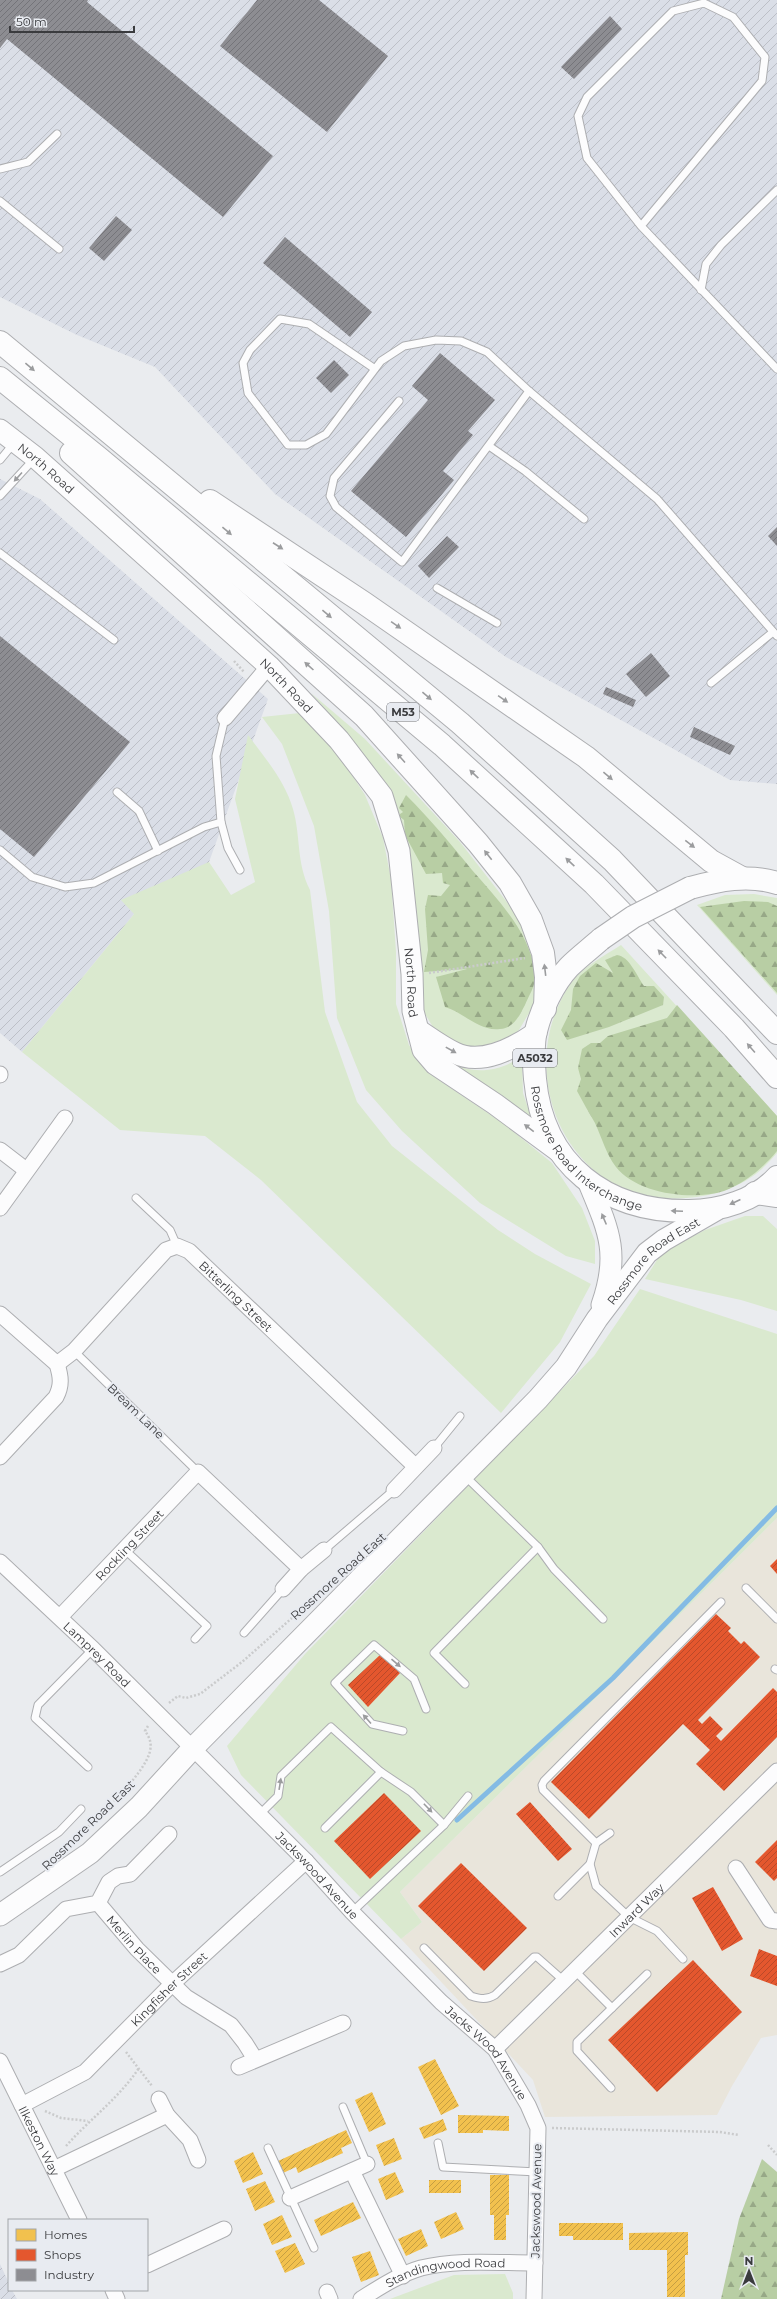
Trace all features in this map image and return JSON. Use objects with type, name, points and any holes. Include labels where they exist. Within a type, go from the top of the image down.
[{"type":"main road","name":"M53","points":[[0,342],[472,734],[612,860],[777,1033]]},
{"type":"main road","name":"M53","points":[[0,378],[105,463],[448,750],[594,884],[734,1028],[777,1077]]},
{"type":"main road","points":[[0,383],[66,449],[364,716],[478,843],[510,883],[531,920],[543,953],[546,977],[545,1008]]},
{"type":"main road","name":"North Road","points":[[7,436],[35,457],[269,666],[339,740],[382,796],[399,851],[412,974],[413,1011],[423,1050],[436,1064],[495,1104],[560,1152]]},
{"type":"main road","points":[[117,440],[364,603],[501,698],[586,758],[711,860],[742,878]]},
{"type":"main road","name":"Rossmore Road Interchange","points":[[776,882],[742,878],[715,881],[690,888],[633,917],[601,939],[568,968],[545,1008],[536,1033],[534,1066],[537,1092],[542,1115],[560,1152],[589,1183],[625,1202],[649,1209],[678,1211],[716,1210],[754,1193],[777,1177]]},
{"type":"main road","name":"North Road","points":[[418,1030],[456,1053],[479,1056],[498,1054],[536,1033]]},
{"type":"main road","name":"Rossmore Road East","points":[[589,1183],[611,1240],[612,1256],[610,1276],[604,1307]]},
{"type":"main road","points":[[754,1193],[777,1196]]},
{"type":"main road","name":"Rossmore Road East","points":[[0,1915],[90,1853],[139,1807],[193,1748],[538,1399],[566,1367],[604,1307],[647,1253],[664,1240],[716,1210]]},
{"type":"street","points":[[226,718],[269,666]]},
{"type":"street","points":[[0,1208],[65,1118]]},
{"type":"street","points":[[0,1150],[26,1170]]},
{"type":"street","points":[[57,1364],[74,1351],[166,1250],[177,1246]]},
{"type":"street","name":"Bitterling Street","points":[[177,1246],[189,1251],[415,1466]]},
{"type":"street","points":[[0,1314],[57,1364],[61,1376],[60,1388],[56,1397],[0,1457]]},
{"type":"street","points":[[394,1490],[415,1466],[434,1448]]},
{"type":"street","points":[[198,1472],[301,1569]]},
{"type":"street","name":"Rockling Street","points":[[60,1617],[124,1548],[198,1472]]},
{"type":"street","points":[[283,1590],[301,1569],[324,1550]]},
{"type":"street","name":"Lamprey Road","points":[[0,1562],[60,1617],[193,1748]]},
{"type":"street","name":"Jackswood Avenue","points":[[193,1748],[258,1815],[306,1861],[352,1912],[441,2002]]},
{"type":"street","name":"Inward Way","points":[[495,2049],[777,1772]]},
{"type":"street","points":[[0,1964],[19,1955],[66,1909],[98,1902],[109,1882],[118,1876],[130,1874],[169,1834]]},
{"type":"street","name":"Kingfisher Street","points":[[22,2105],[85,2072],[172,1984],[306,1861]]},
{"type":"street","points":[[736,1868],[770,1920],[777,1921]]},
{"type":"street","name":"Merlin Place","points":[[98,1902],[137,1949],[186,1997],[231,2025],[245,2042],[255,2059]]},
{"type":"street","name":"Jacks Wood Avenue","points":[[441,2002],[495,2049],[528,2105]]},
{"type":"street","points":[[240,2067],[255,2059],[276,2052],[343,2023]]},
{"type":"street","name":"Ilkeston Way","points":[[0,2061],[79,2219]]},
{"type":"street","points":[[159,2099],[166,2115],[190,2140],[198,2160]]},
{"type":"street","name":"Jackswood Avenue","points":[[528,2105],[538,2128],[534,2299]]},
{"type":"street","points":[[54,2169],[166,2115]]},
{"type":"street","points":[[290,2198],[367,2164]]},
{"type":"street","points":[[352,2171],[403,2276]]},
{"type":"street","points":[[148,2265],[224,2229]]},
{"type":"street","name":"Standingwood Road","points":[[361,2299],[420,2268],[451,2263],[535,2263]]},
{"type":"lane","points":[[641,226],[762,81],[765,58],[733,17],[704,3],[673,11],[587,97],[578,116],[587,158],[641,226],[777,369]]},
{"type":"lane","points":[[0,169],[28,162],[57,134]]},
{"type":"lane","points":[[701,290],[706,264],[722,245],[777,190]]},
{"type":"lane","points":[[0,201],[59,249]]},
{"type":"lane","points":[[375,369],[309,324],[280,319],[250,350],[243,362],[248,393],[288,445],[306,445],[326,434],[375,369],[381,361],[404,346],[436,340],[461,341],[487,352],[530,391],[657,499],[775,634],[711,683]]},
{"type":"lane","points":[[399,401],[334,478],[330,496],[336,507],[402,562],[530,391]]},
{"type":"lane","points":[[0,460],[7,436]]},
{"type":"lane","points":[[490,446],[525,471],[584,518]]},
{"type":"lane","points":[[0,496],[35,457]]},
{"type":"lane","points":[[0,553],[114,640]]},
{"type":"lane","points":[[437,588],[497,623]]},
{"type":"lane","points":[[226,718],[216,756],[221,822],[228,848],[240,870]]},
{"type":"lane","points":[[117,792],[139,811],[158,851]]},
{"type":"lane","points":[[0,850],[32,877],[65,887],[94,883],[204,827],[221,822]]},
{"type":"lane","points":[[136,1198],[170,1230],[177,1246]]},
{"type":"lane","name":"Bream Lane","points":[[74,1351],[198,1472]]},
{"type":"lane","points":[[434,1448],[460,1416]]},
{"type":"lane","points":[[464,1475],[538,1547],[554,1569],[603,1619]]},
{"type":"lane","points":[[324,1550],[394,1490]]},
{"type":"lane","points":[[465,1684],[434,1653],[538,1547]]},
{"type":"lane","points":[[124,1548],[207,1626],[195,1639]]},
{"type":"lane","points":[[746,1588],[777,1619]]},
{"type":"lane","points":[[244,1633],[283,1590]]},
{"type":"lane","points":[[596,1843],[544,1790],[544,1781],[721,1602]]},
{"type":"lane","points":[[403,1731],[372,1724],[335,1683],[374,1645],[414,1679],[426,1709]]},
{"type":"lane","points":[[88,1768],[35,1718],[38,1705],[93,1649]]},
{"type":"lane","points":[[258,1815],[278,1796],[281,1776],[332,1727],[381,1772],[411,1792],[444,1825]]},
{"type":"lane","points":[[325,1828],[381,1772]]},
{"type":"lane","points":[[352,1912],[444,1825],[468,1796]]},
{"type":"lane","points":[[0,1872],[59,1832],[81,1809]]},
{"type":"lane","points":[[558,1896],[590,1864],[596,1843],[610,1833]]},
{"type":"lane","points":[[590,1864],[596,1886],[629,1917],[657,1931],[683,1959]]},
{"type":"lane","points":[[424,1948],[471,1996],[476,1998],[489,1999],[495,1995],[534,1957],[537,1957],[564,1981]]},
{"type":"lane","points":[[575,1971],[612,2008]]},
{"type":"lane","points":[[611,2088],[577,2050],[577,2042],[647,1974]]},
{"type":"lane","points":[[342,2107],[367,2164]]},
{"type":"lane","points":[[438,2143],[443,2167],[537,2172]]},
{"type":"lane","points":[[268,2148],[314,2248]]},
{"type":"path","points":[[233,657],[235,663],[255,683]]},
{"type":"path","points":[[412,974],[433,973],[528,958],[543,953]]},
{"type":"path","name":"Rossmore Road East","points":[[71,1842],[136,1777],[150,1752],[151,1739],[145,1731],[157,1713],[178,1696],[186,1698],[200,1694],[242,1662],[302,1609]]},
{"type":"path","points":[[117,2040],[139,2068],[159,2099]]},
{"type":"path","points":[[54,2169],[62,2150],[89,2120],[122,2092],[139,2068]]},
{"type":"path","points":[[22,2105],[39,2108],[61,2118],[89,2120]]},
{"type":"path","points":[[538,2128],[720,2132],[739,2135]]},
{"type":"path","points":[[768,2145],[777,2155]]},
{"type":"shaded area","points":[[0,0],[777,0],[777,784],[730,780],[506,657],[275,494],[155,367],[77,335],[0,297]]},
{"type":"shaded area","points":[[0,479],[40,499],[268,699],[209,862],[134,914],[22,1052],[0,1033]]},
{"type":"shaded area","points":[[777,1518],[777,2035],[761,2038],[732,2086],[717,2115],[545,2117],[533,2080],[401,1939],[422,1922],[400,1892]]},
{"type":"shaded area","points":[[0,2264],[8,2281],[8,2291],[13,2291],[17,2299],[0,2299]]},
{"type":"green space","points":[[311,693],[365,739],[460,842],[525,927],[535,949],[536,994],[532,1008],[519,1030],[511,1037],[480,1047],[459,1046],[436,1032],[422,1009],[415,899],[409,855],[372,767],[354,742]]},
{"type":"green space","points":[[300,713],[330,741],[365,795],[383,838],[391,879],[396,952],[396,1004],[409,1045],[427,1072],[504,1124],[552,1163],[582,1208],[595,1241],[595,1264],[566,1256],[480,1203],[402,1131],[366,1090],[337,1018],[329,911],[314,826],[282,744],[262,717]]},
{"type":"green space","points":[[248,735],[280,779],[293,809],[303,869],[310,890],[325,1012],[357,1102],[392,1146],[498,1230],[535,1254],[591,1284],[560,1342],[501,1413],[261,1180],[205,1136],[120,1130],[22,1052],[134,914],[121,900],[209,862],[231,895],[255,882],[235,799]]},
{"type":"green space","points":[[406,795],[440,832],[502,905],[512,918],[527,945],[535,974],[532,990],[516,1021],[505,1028],[486,1028],[445,1007],[436,977],[467,969],[424,972],[428,950],[425,909],[428,895],[441,896],[450,885],[443,883],[442,873],[426,874],[405,835],[404,820],[400,817],[400,814],[403,812],[399,808]]},
{"type":"green space","points":[[754,894],[777,898],[777,995],[697,905],[725,895]]},
{"type":"green space","points":[[744,901],[768,902],[777,906],[777,993],[700,907]]},
{"type":"green space","points":[[621,945],[777,1116],[777,1153],[756,1174],[736,1186],[716,1193],[695,1197],[652,1197],[632,1192],[613,1183],[596,1172],[577,1153],[563,1131],[553,1108],[548,1082],[546,1057],[550,1031],[558,1006],[571,983],[581,972],[594,962]]},
{"type":"green space","points":[[617,955],[621,956],[629,963],[644,986],[654,986],[664,997],[663,1005],[609,1027],[567,1040],[561,1030],[571,1010],[573,989],[580,976],[596,963],[613,973],[605,960]]},
{"type":"green space","points":[[677,1005],[777,1116],[777,1151],[760,1169],[739,1184],[724,1191],[711,1194],[682,1195],[666,1193],[637,1184],[625,1176],[609,1157],[595,1123],[577,1091],[581,1079],[578,1068],[582,1049],[591,1043],[600,1043],[608,1036],[667,1018]]},
{"type":"green space","points":[[522,1055],[523,1093],[533,1123],[450,1070],[454,1064],[471,1069],[489,1070],[507,1065]]},
{"type":"green space","points":[[745,1216],[763,1216],[777,1229],[777,1311],[741,1300],[645,1279],[662,1252],[705,1230]]},
{"type":"green space","points":[[640,1289],[777,1334],[777,1518],[400,1892],[422,1922],[401,1939],[241,1775],[227,1746],[305,1654],[594,1356]]},
{"type":"green space","points":[[762,2159],[777,2172],[777,2299],[721,2299],[739,2219]]},
{"type":"green space","points":[[505,2274],[513,2293],[513,2299],[390,2299],[454,2275]]},
{"type":"building: Homes","points":[[435,2059],[459,2106],[441,2115],[418,2067]]},
{"type":"building: Homes","points":[[372,2092],[386,2124],[369,2132],[355,2100]]},
{"type":"building: Homes","points":[[458,2115],[509,2116],[509,2131],[483,2130],[483,2133],[458,2133]]},
{"type":"building: Homes","points":[[443,2119],[447,2130],[424,2139],[419,2128]]},
{"type":"building: Homes","points":[[346,2130],[352,2143],[341,2148],[343,2153],[298,2173],[296,2167],[283,2173],[278,2161]]},
{"type":"building: Homes","points":[[394,2138],[402,2159],[384,2166],[376,2145]]},
{"type":"building: Homes","points":[[253,2152],[263,2174],[243,2183],[234,2161]]},
{"type":"building: Homes","points":[[395,2172],[404,2192],[386,2200],[378,2179]]},
{"type":"building: Homes","points":[[490,2175],[509,2175],[509,2215],[506,2215],[506,2240],[494,2240],[494,2215],[490,2215]]},
{"type":"building: Homes","points":[[429,2180],[461,2180],[461,2193],[429,2193]]},
{"type":"building: Homes","points":[[265,2181],[275,2202],[255,2211],[246,2189]]},
{"type":"building: Homes","points":[[353,2202],[361,2218],[321,2236],[314,2220]]},
{"type":"building: Homes","points":[[456,2212],[464,2229],[441,2239],[434,2222]]},
{"type":"building: Homes","points":[[282,2215],[292,2237],[272,2245],[263,2224]]},
{"type":"building: Homes","points":[[559,2223],[623,2223],[623,2240],[573,2240],[573,2236],[559,2236]]},
{"type":"building: Homes","points":[[421,2229],[428,2246],[406,2256],[398,2239]]},
{"type":"building: Homes","points":[[688,2232],[688,2255],[685,2255],[685,2297],[667,2297],[667,2250],[629,2250],[629,2233]]},
{"type":"building: Homes","points":[[295,2243],[305,2264],[285,2273],[275,2251]]},
{"type":"building: Homes","points":[[370,2251],[379,2275],[361,2282],[352,2257]]},
{"type":"building: Shops","points":[[777,1559],[777,1574],[770,1566]]},
{"type":"building: Shops","points":[[716,1614],[731,1628],[728,1631],[741,1644],[744,1641],[760,1657],[698,1720],[702,1724],[710,1716],[723,1729],[716,1736],[721,1741],[773,1688],[777,1692],[777,1737],[724,1791],[696,1764],[710,1750],[683,1724],[589,1819],[551,1782]]},
{"type":"building: Shops","points":[[381,1654],[400,1673],[368,1707],[348,1685]]},
{"type":"building: Shops","points":[[384,1793],[421,1831],[370,1879],[334,1841]]},
{"type":"building: Shops","points":[[530,1802],[572,1849],[558,1861],[516,1814]]},
{"type":"building: Shops","points":[[777,1840],[777,1878],[774,1881],[755,1862]]},
{"type":"building: Shops","points":[[461,1863],[527,1928],[484,1971],[418,1906]]},
{"type":"building: Shops","points":[[713,1887],[743,1939],[722,1951],[692,1898]]},
{"type":"building: Shops","points":[[759,1949],[777,1956],[777,1986],[750,1976]]},
{"type":"building: Shops","points":[[693,1960],[742,2012],[657,2092],[608,2040]]},
{"type":"building: Industry","points":[[0,0],[88,0],[87,2],[273,156],[223,217],[7,39],[0,48]]},
{"type":"building: Industry","points":[[257,0],[319,0],[388,56],[327,132],[220,46]]},
{"type":"building: Industry","points":[[610,16],[622,29],[574,79],[561,67]]},
{"type":"building: Industry","points":[[116,216],[132,230],[104,261],[89,248]]},
{"type":"building: Industry","points":[[285,237],[372,312],[350,337],[263,263]]},
{"type":"building: Industry","points":[[440,353],[495,400],[468,431],[473,435],[443,471],[454,480],[406,537],[351,491],[428,400],[412,386]]},
{"type":"building: Industry","points":[[334,360],[349,375],[331,393],[316,378]]},
{"type":"building: Industry","points":[[777,527],[777,546],[768,536]]},
{"type":"building: Industry","points":[[447,536],[459,547],[429,578],[418,566]]},
{"type":"building: Industry","points":[[0,636],[130,742],[34,857],[0,829]]},
{"type":"building: Industry","points":[[651,653],[670,676],[646,697],[626,674]]},
{"type":"building: Industry","points":[[606,687],[636,700],[633,707],[603,694]]},
{"type":"building: Industry","points":[[694,727],[735,746],[730,755],[690,737]]},
{"type":"waterway","points":[[457,1820],[613,1678],[777,1508]]}]
